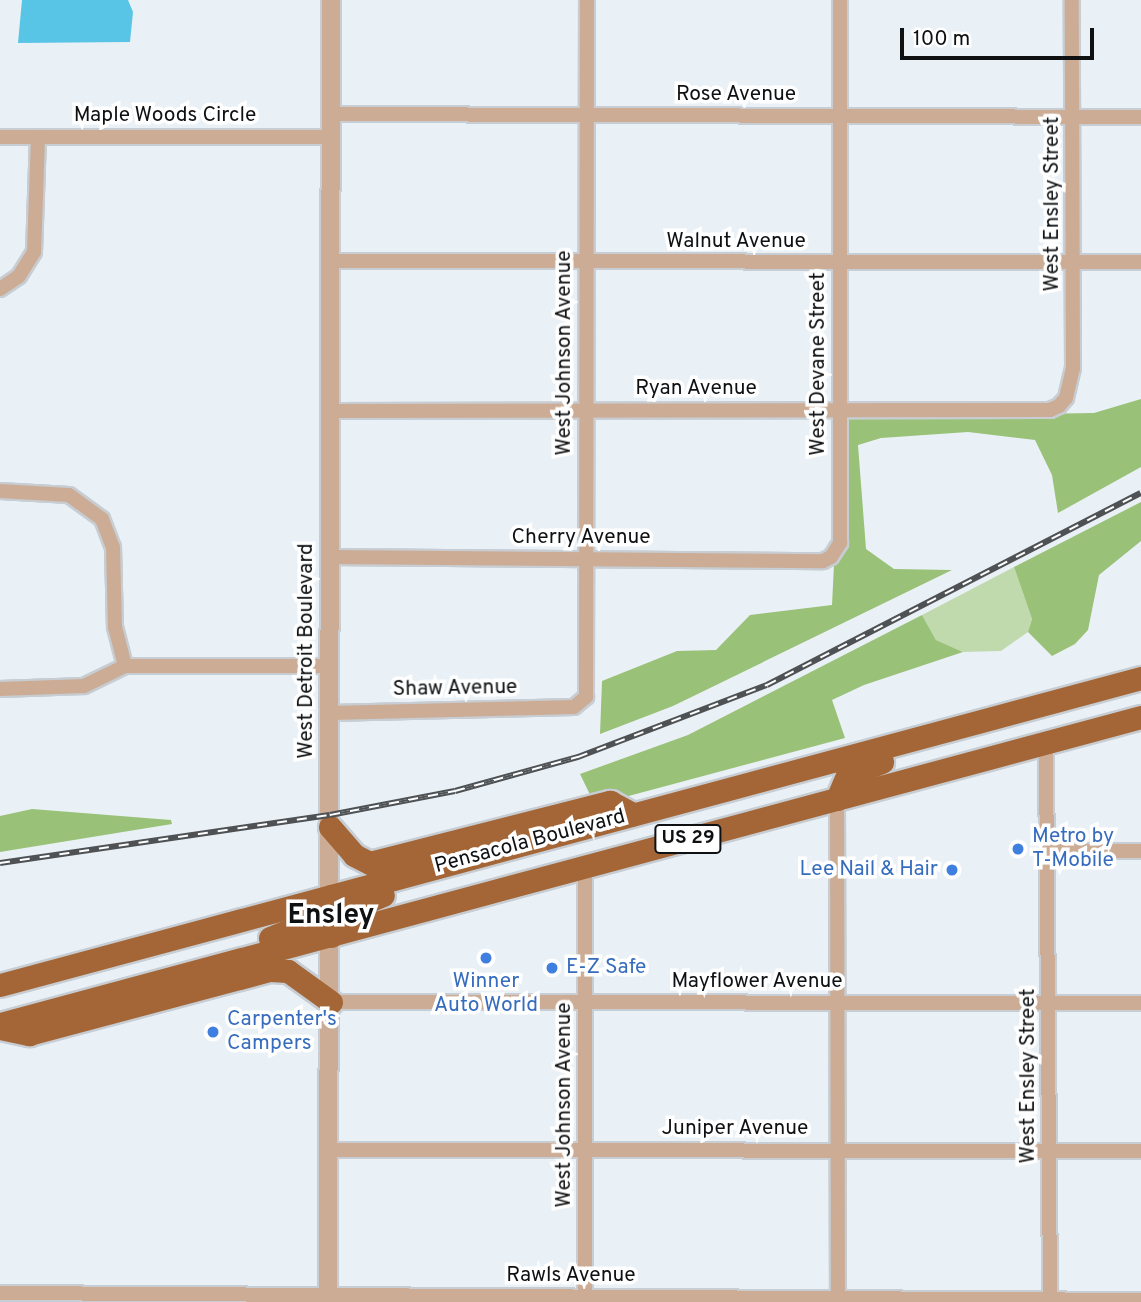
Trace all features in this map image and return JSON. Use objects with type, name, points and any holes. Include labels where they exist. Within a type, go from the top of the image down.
[{"type":"highway","name":"Pensacola Boulevard","points":[[0,985],[1141,678]]},
{"type":"highway","points":[[1073,736],[1141,703]]},
{"type":"highway","points":[[837,799],[847,776],[859,768],[957,741],[1001,715]]},
{"type":"highway","name":"Pensacola Boulevard","points":[[0,1026],[1141,717]]},
{"type":"highway","points":[[330,827],[354,855],[370,863],[610,802],[633,814]]},
{"type":"highway","points":[[331,936],[345,911],[366,900],[547,851],[580,828]]},
{"type":"highway","points":[[0,1009],[291,932],[317,919],[331,896]]},
{"type":"highway","points":[[0,1026],[29,1034],[270,970],[288,971],[331,1002]]},
{"type":"street","name":"West Detroit Boulevard","points":[[328,1300],[331,1002],[331,0]]},
{"type":"street","name":"West Johnson Avenue","points":[[580,704],[589,689],[586,411],[587,0]]},
{"type":"street","name":"West Devane Street","points":[[831,557],[840,543],[841,0]]},
{"type":"street","name":"West Ensley Street","points":[[1061,404],[1073,368],[1075,262],[1072,0]]},
{"type":"street","name":"Rose Avenue","points":[[330,114],[1141,117]]},
{"type":"street","name":"Maple Woods Circle","points":[[0,137],[330,137]]},
{"type":"street","points":[[0,289],[19,276],[34,252],[38,138]]},
{"type":"street","name":"Walnut Avenue","points":[[330,261],[1141,262]]},
{"type":"street","name":"Ryan Avenue","points":[[330,411],[1050,410],[1061,404]]},
{"type":"street","points":[[0,491],[69,495],[102,519],[113,547],[115,627],[125,666]]},
{"type":"street","name":"Cherry Avenue","points":[[330,557],[823,561],[831,557]]},
{"type":"street","points":[[0,689],[84,686],[125,666],[329,666]]},
{"type":"street","name":"Shaw Avenue","points":[[330,713],[580,704]]},
{"type":"street","name":"West Ensley Street","points":[[1046,743],[1050,851],[1050,1300]]},
{"type":"street","points":[[837,799],[838,1300]]},
{"type":"street","points":[[1050,851],[1141,851]]},
{"type":"street","name":"West Johnson Avenue","points":[[585,867],[585,1300]]},
{"type":"street","name":"Mayflower Avenue","points":[[331,1002],[1141,1003]]},
{"type":"street","name":"Juniper Avenue","points":[[328,1150],[1141,1151]]},
{"type":"street","name":"Rawls Avenue","points":[[0,1293],[95,1298],[328,1300],[1141,1300]]},
{"type":"green space","points":[[1141,399],[1141,467],[1058,513],[1052,475],[1035,440],[968,432],[881,438],[858,445],[866,549],[894,569],[952,570],[673,706],[600,734],[602,681],[677,651],[716,650],[750,615],[832,605],[834,564],[848,543],[847,417],[1094,413]]},
{"type":"green space","points":[[1141,502],[1141,541],[1099,575],[1088,630],[1075,644],[1052,656],[1028,632],[1032,619],[1014,567]]},
{"type":"green space","points":[[1014,567],[1032,619],[1028,632],[1001,651],[963,652],[936,640],[922,615]]},
{"type":"green space","points":[[922,615],[936,640],[963,652],[864,685],[832,700],[845,738],[595,805],[580,774],[688,735]]},
{"type":"green space","points":[[32,809],[171,820],[172,824],[0,852],[0,816]]},
{"type":"water","points":[[22,0],[128,0],[133,12],[130,42],[18,43]]},
{"type":"railway","points":[[0,863],[330,815],[455,791],[578,757],[767,685],[1141,493]]},
{"type":"place","name":"Metro by T-Mobile","points":[[1018,849]]},
{"type":"place","name":"Lee Nail & Hair","points":[[952,870]]},
{"type":"place","name":"Winner Auto World","points":[[486,958]]},
{"type":"place","name":"E-Z Safe","points":[[552,968]]},
{"type":"place","name":"Carpenter's Campers","points":[[213,1032]]},
{"type":"district","name":"Ensley","points":[[331,916]]}]
